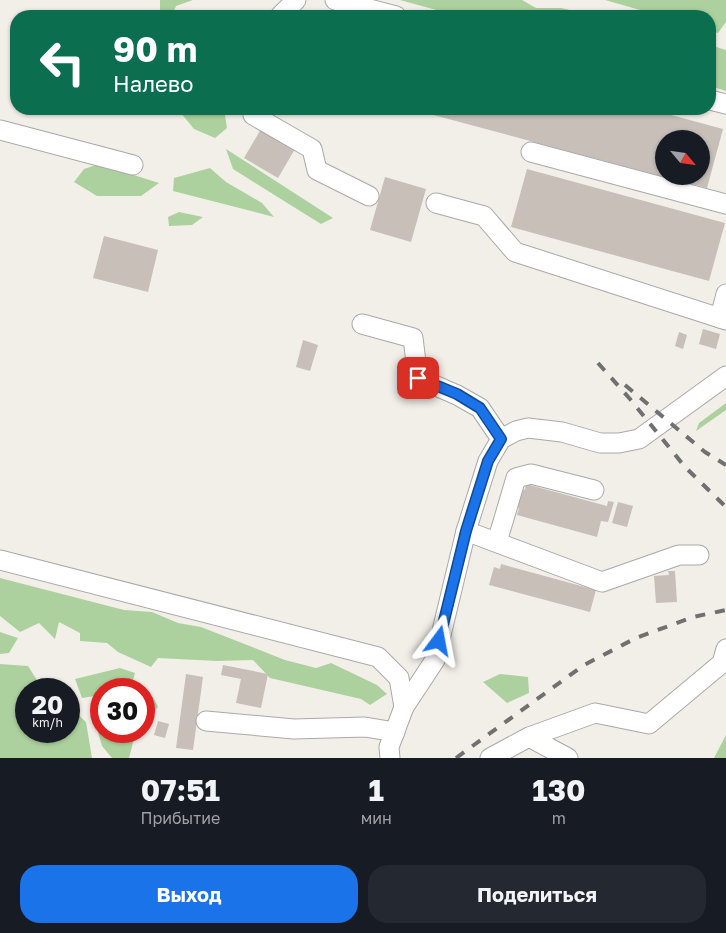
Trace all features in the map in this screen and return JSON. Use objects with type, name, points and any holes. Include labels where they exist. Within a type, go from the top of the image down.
[{"type":"street","points":[[286,10],[296,0]]},
{"type":"street","points":[[335,0],[373,10]]},
{"type":"street","points":[[253,115],[312,149],[316,170],[369,196]]},
{"type":"street","points":[[0,130],[133,165]]},
{"type":"street","points":[[531,152],[726,204]]},
{"type":"street","points":[[436,203],[484,216],[514,252],[723,319],[726,294]]},
{"type":"street","points":[[362,324],[413,338],[418,378],[457,394],[480,408],[501,439]]},
{"type":"street","points":[[390,758],[390,747],[404,707],[435,660],[466,531],[488,461],[501,439],[516,431],[528,428],[562,432],[600,443],[619,443],[639,439],[726,376]]},
{"type":"street","points":[[498,542],[516,478],[531,474],[594,490]]},
{"type":"street","points":[[481,483],[513,490]]},
{"type":"street","points":[[466,531],[602,582],[679,556],[698,555]]},
{"type":"street","points":[[0,560],[378,657],[400,678],[404,707]]},
{"type":"street","points":[[490,758],[529,737],[595,713],[649,724],[722,663],[726,648]]},
{"type":"street","points":[[206,721],[294,729],[365,727],[395,732]]},
{"type":"street","points":[[529,737],[568,758]]},
{"type":"green space","points":[[160,0],[193,0],[176,6],[174,10],[160,10]]},
{"type":"green space","points":[[400,0],[522,0],[536,8],[570,10],[436,10]]},
{"type":"green space","points":[[605,0],[726,0],[726,22],[718,33],[716,32],[716,10],[640,10]]},
{"type":"green space","points":[[716,47],[726,50],[726,91],[716,88]]},
{"type":"green space","points":[[183,115],[225,115],[227,128],[215,138],[194,129]]},
{"type":"green space","points":[[226,149],[333,218],[321,224],[233,169]]},
{"type":"green space","points":[[99,164],[159,183],[141,196],[97,196],[74,182],[84,169]]},
{"type":"green space","points":[[210,168],[226,182],[262,203],[274,217],[173,191],[174,178]]},
{"type":"green space","points":[[179,212],[203,217],[192,225],[169,226],[168,217]]},
{"type":"green space","points":[[726,403],[726,410],[696,431],[699,423]]},
{"type":"green space","points":[[0,578],[124,610],[152,612],[178,623],[201,627],[285,660],[316,668],[331,663],[377,685],[387,694],[370,705],[361,699],[270,678],[253,660],[217,661],[158,658],[151,667],[118,652],[107,643],[80,641],[80,633],[59,622],[55,639],[39,623],[20,632],[0,616]]},
{"type":"green space","points":[[0,632],[18,638],[9,653],[0,654]]},
{"type":"green space","points":[[0,664],[28,666],[36,678],[15,678],[15,743],[80,743],[80,716],[86,722],[92,758],[0,758]]},
{"type":"green space","points":[[120,668],[135,673],[134,678],[90,678],[90,697],[82,698],[79,678]]},
{"type":"green space","points":[[500,674],[528,677],[529,693],[507,703],[483,682]]},
{"type":"green space","points":[[726,735],[726,758],[714,758]]},
{"type":"green space","points":[[101,743],[133,743],[129,758],[112,758]]},
{"type":"building","points":[[433,115],[671,115],[723,129],[710,177],[710,130],[655,130],[655,175]]},
{"type":"building","points":[[261,129],[295,149],[278,178],[244,158]]},
{"type":"building","points":[[527,169],[725,223],[709,281],[511,227]]},
{"type":"building","points":[[385,177],[426,189],[411,242],[370,230]]},
{"type":"building","points":[[696,185],[708,185],[707,188]]},
{"type":"building","points":[[104,236],[158,250],[148,292],[93,278]]},
{"type":"building","points":[[703,329],[720,334],[716,349],[699,344]]},
{"type":"building","points":[[679,332],[687,335],[683,349],[675,346]]},
{"type":"building","points":[[303,340],[318,345],[310,371],[296,367]]},
{"type":"building","points":[[526,484],[607,506],[608,501],[614,502],[608,522],[601,521],[597,537],[517,515],[519,508],[513,507],[518,488],[525,490]]},
{"type":"building","points":[[618,502],[633,506],[627,527],[612,523]]},
{"type":"building","points":[[501,564],[596,590],[590,612],[489,585],[494,567],[500,569]]},
{"type":"building","points":[[668,571],[675,571],[677,602],[656,603],[654,576],[669,575]]},
{"type":"building","points":[[223,665],[268,674],[261,708],[236,703],[241,679],[221,675]]},
{"type":"building","points":[[186,674],[203,677],[193,750],[176,748]]},
{"type":"building","points":[[158,721],[169,724],[165,738],[155,735]]},
{"type":"railway","points":[[598,363],[685,467],[726,507]]},
{"type":"railway","points":[[625,385],[705,452],[726,465]]},
{"type":"railway","points":[[456,758],[584,665],[636,638],[693,617],[726,610]]},
{"type":"route","points":[[418,378],[457,394],[480,408],[501,439],[488,461],[466,531],[439,641]]}]
